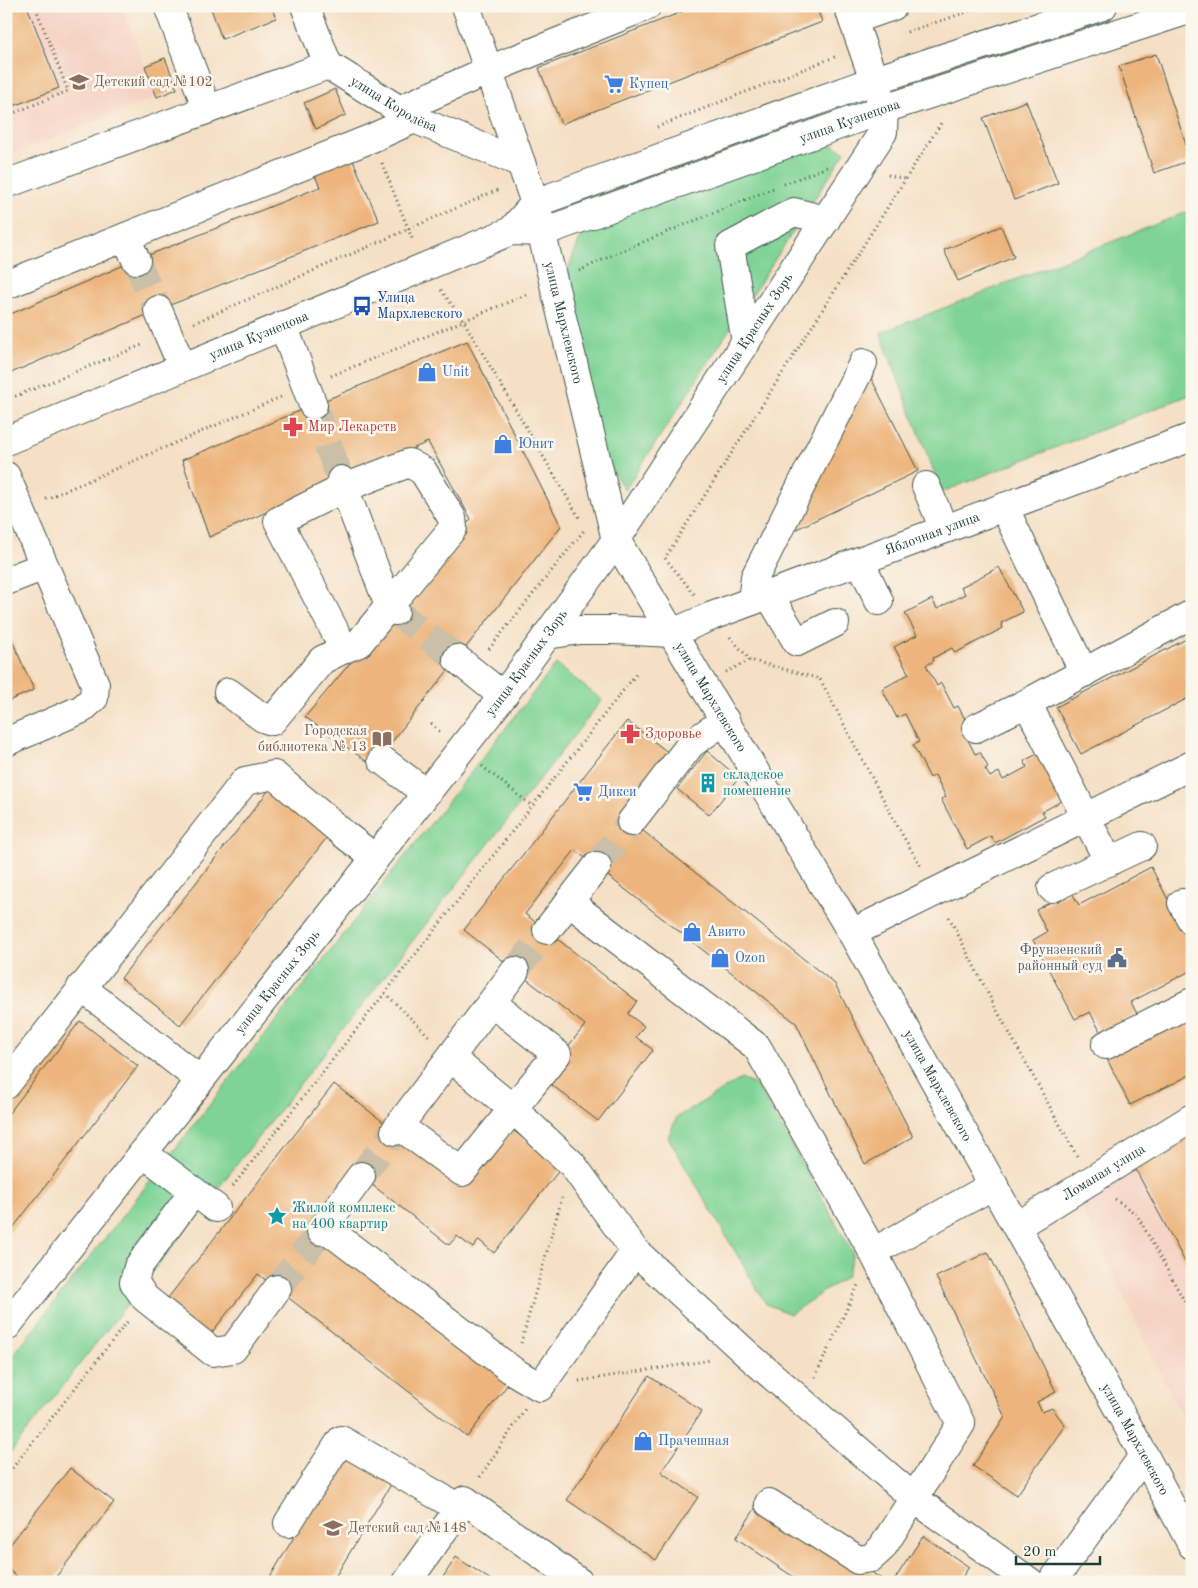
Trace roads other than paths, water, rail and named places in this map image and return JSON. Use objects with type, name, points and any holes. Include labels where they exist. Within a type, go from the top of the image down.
[{"type":"street","points":[[168,6],[207,109]]},
{"type":"street","points":[[6,184],[328,65],[305,6]]},
{"type":"street","name":"улица Мархлевского","points":[[466,6],[543,232],[543,239],[616,540],[852,932],[1144,1455],[1192,1545]]},
{"type":"street","points":[[6,285],[131,249],[372,138],[406,114],[488,70],[647,6]]},
{"type":"street","points":[[884,109],[850,13],[893,6]]},
{"type":"street","name":"улица Кузнецова","points":[[510,231],[527,181],[875,80],[1057,13],[1103,6]]},
{"type":"street","name":"улица Кузнецова","points":[[6,441],[182,366],[510,231],[543,232],[884,109],[1192,9]]},
{"type":"street","name":"улица Королёва","points":[[328,65],[406,114],[527,181]]},
{"type":"street","name":"улица Красных Зорь","points":[[6,1327],[503,696],[616,540],[860,169],[883,132],[884,109]]},
{"type":"street","points":[[746,343],[730,246],[794,212],[826,220]]},
{"type":"street","points":[[163,322],[182,366]]},
{"type":"street","points":[[283,325],[310,396]]},
{"type":"street","points":[[835,623],[797,642],[761,598],[754,577],[863,363]]},
{"type":"street","name":"Яблочная улица","points":[[672,633],[712,616],[1192,437]]},
{"type":"street","points":[[228,692],[263,718],[272,721],[322,660],[359,643],[392,608],[453,528],[452,518],[423,471],[409,463],[343,484],[278,521],[344,649]]},
{"type":"street","points":[[6,476],[96,684],[94,698],[82,709],[6,742]]},
{"type":"street","points":[[343,484],[392,608]]},
{"type":"street","points":[[926,486],[944,529]]},
{"type":"street","points":[[1004,507],[1084,673]]},
{"type":"street","points":[[860,561],[879,600]]},
{"type":"street","points":[[6,581],[44,566]]},
{"type":"street","points":[[976,728],[1084,673],[1192,614]]},
{"type":"street","name":"улица Мархлевского","points":[[547,635],[580,630],[672,633]]},
{"type":"street","points":[[464,665],[503,696]]},
{"type":"street","points":[[1027,703],[1109,862]]},
{"type":"street","points":[[632,822],[691,744],[725,720]]},
{"type":"street","points":[[382,760],[426,793]]},
{"type":"street","points":[[852,932],[1192,765]]},
{"type":"street","points":[[6,1084],[245,781],[274,775],[375,858]]},
{"type":"street","points":[[1052,888],[1142,846]]},
{"type":"street","points":[[547,930],[597,866]]},
{"type":"street","points":[[569,902],[757,1047],[873,1252],[961,1424],[882,1548],[871,1558],[858,1560],[769,1503]]},
{"type":"street","points":[[492,1002],[557,1054],[462,1172],[397,1129],[515,971]]},
{"type":"street","points":[[81,987],[200,1080]]},
{"type":"street","points":[[1106,1045],[1192,1002]]},
{"type":"street","points":[[450,1058],[513,1109],[572,1164],[635,1251],[747,1354],[914,1498],[1030,1582]]},
{"type":"street","name":"Ломаная улица","points":[[1016,1226],[1192,1118]]},
{"type":"street","points":[[143,1153],[216,1208]]},
{"type":"street","points":[[362,1176],[322,1229],[513,1371],[540,1387],[635,1251]]},
{"type":"street","points":[[873,1252],[994,1185]]},
{"type":"street","points":[[194,1191],[138,1267],[134,1282],[145,1298],[213,1352],[233,1349],[277,1289]]},
{"type":"street","points":[[288,1523],[341,1440],[462,1504],[579,1582]]},
{"type":"street","points":[[1052,1582],[1144,1455]]},
{"type":"street","points":[[407,1582],[462,1504]]},
{"type":"tunnel","points":[[136,260],[158,310]]},
{"type":"tunnel","points":[[313,405],[341,480]]},
{"type":"tunnel","points":[[395,611],[457,659]]},
{"type":"tunnel","points":[[597,866],[631,822]]},
{"type":"tunnel","points":[[515,971],[547,930]]},
{"type":"tunnel","points":[[361,1176],[395,1131]]},
{"type":"tunnel","points":[[277,1289],[321,1231]]},
{"type":"place","name":"Детский сад №102","points":[[79,82]]},
{"type":"place","name":"Купец","points":[[614,84]]},
{"type":"place","name":"Улица Мархлевского","points":[[362,306]]},
{"type":"place","name":"Unit","points":[[427,372]]},
{"type":"place","name":"Мир Лекарств","points":[[293,427]]},
{"type":"place","name":"Юнит","points":[[503,444]]},
{"type":"place","name":"Здоровье","points":[[630,734]]},
{"type":"place","name":"Городская библиотека № 13","points":[[382,739]]},
{"type":"place","name":"складское помешение","points":[[708,783]]},
{"type":"place","name":"Дикси","points":[[583,792]]},
{"type":"place","name":"Авито","points":[[692,932]]},
{"type":"place","name":"Ozon","points":[[720,958]]},
{"type":"place","name":"Фрунзенский районный суд","points":[[1117,958]]},
{"type":"place","name":"Жилой комплекс на 400 квартир","points":[[277,1216]]},
{"type":"place","name":"Прачешная","points":[[643,1441]]},
{"type":"place","name":"Детский сад №148","points":[[333,1528]]}]
